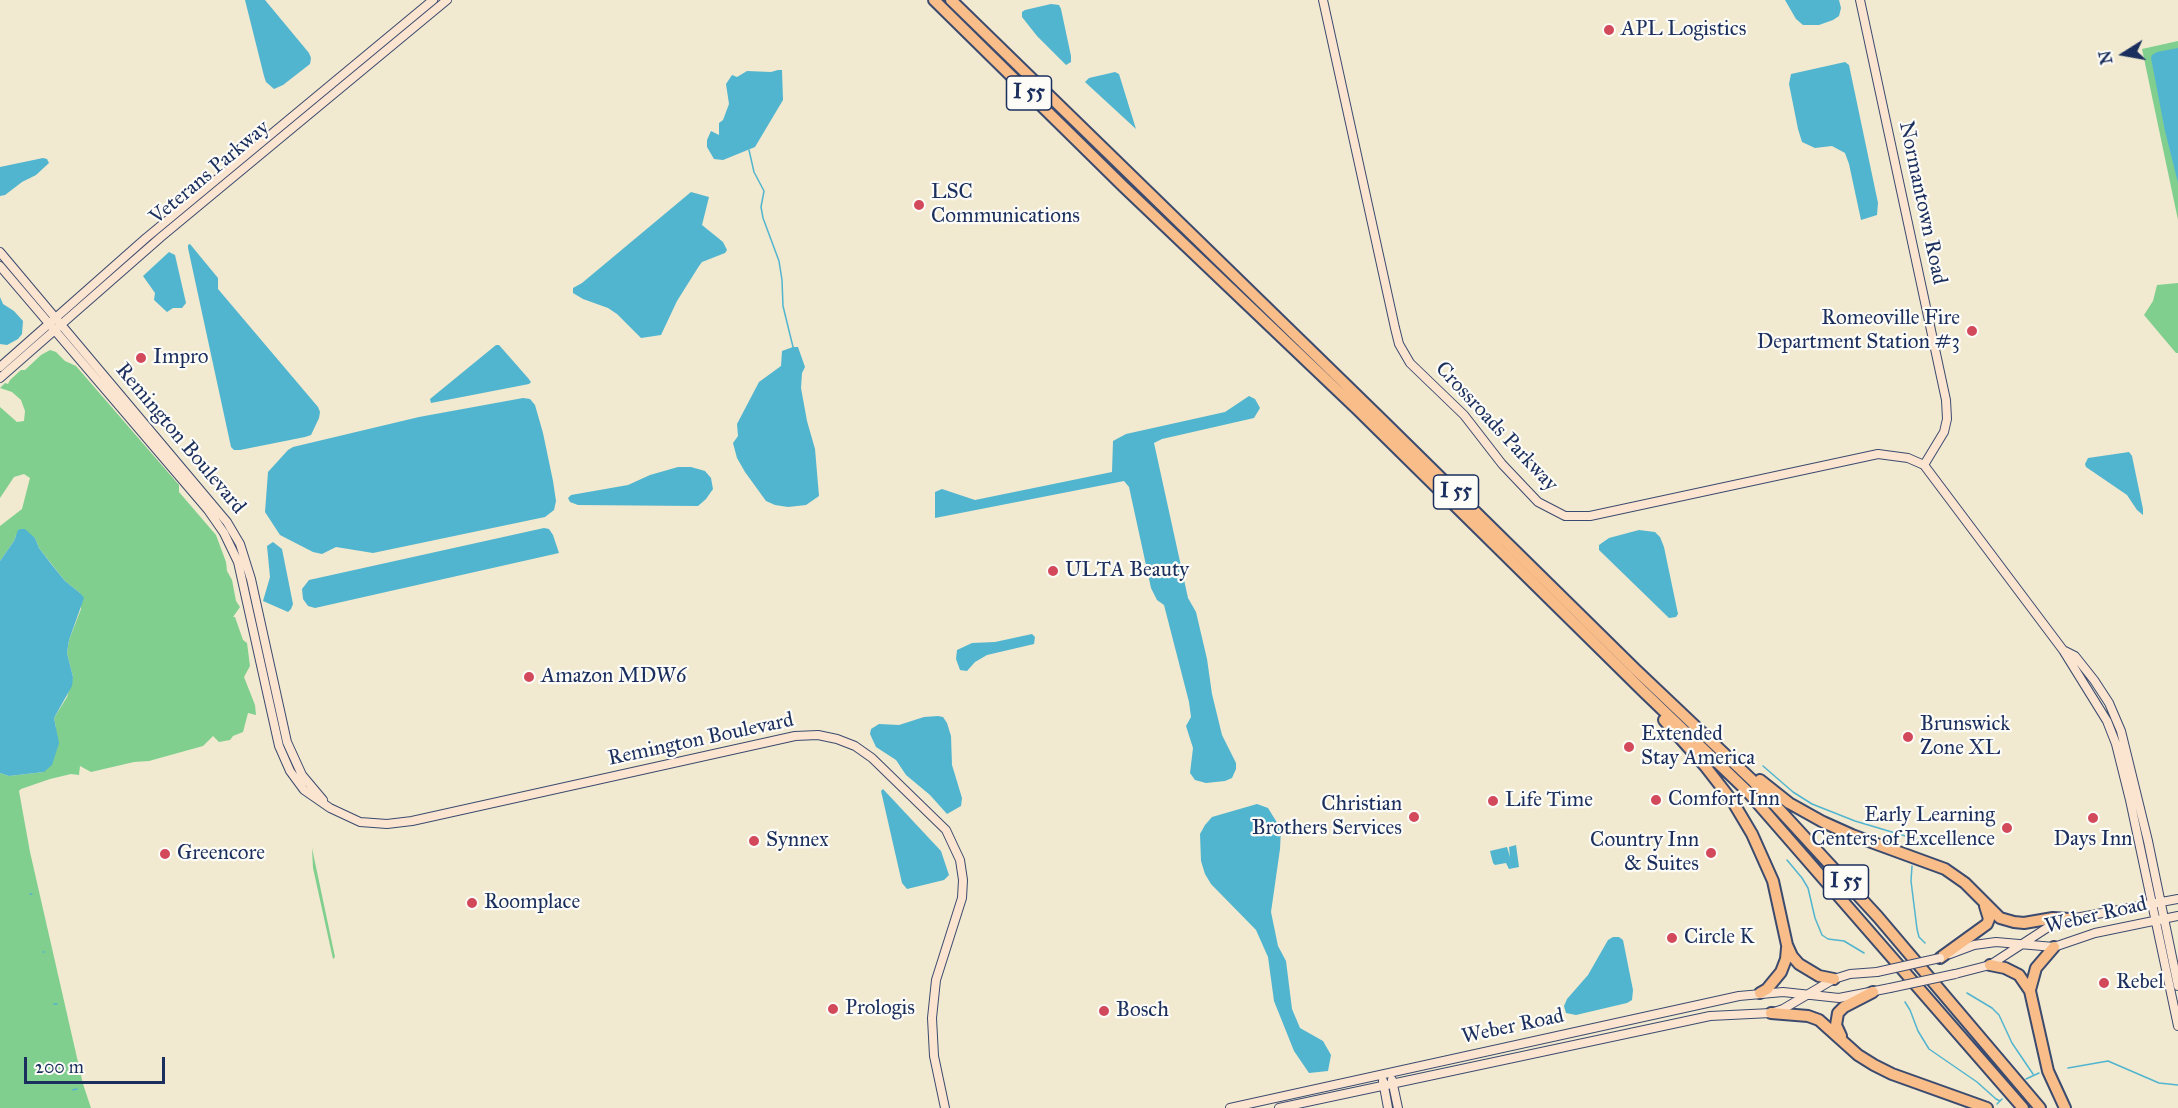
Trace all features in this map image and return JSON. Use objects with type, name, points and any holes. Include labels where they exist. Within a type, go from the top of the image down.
[{"type":"highway","name":"I 55","points":[[934,0],[1116,179],[1433,483],[1748,792],[2023,1108]]},
{"type":"highway","name":"I 55","points":[[951,0],[1636,670],[1754,781],[1878,917],[2040,1108]]},
{"type":"highway","points":[[1636,670],[1738,763],[1789,803],[1852,835],[1945,869],[1965,883],[2000,918],[2014,922],[2053,918],[2070,919]]},
{"type":"highway","points":[[1645,693],[1655,711],[1705,766],[1733,802],[1752,834],[1773,881],[1787,945],[1792,956],[1799,964],[1819,976],[1834,979]]},
{"type":"highway","points":[[1940,957],[1987,924],[1989,914],[1982,901]]},
{"type":"highway","points":[[1760,993],[1767,989],[1781,972],[1786,959],[1787,945]]},
{"type":"highway","points":[[2030,991],[2036,968],[2043,957],[2054,947]]},
{"type":"highway","points":[[1990,965],[2005,968],[2019,975],[2030,991],[2048,1071],[2065,1108]]},
{"type":"highway","points":[[1847,1045],[1836,1025],[1838,1013],[1844,1006],[1873,992]]},
{"type":"highway","points":[[1772,1013],[1814,1018],[1830,1028],[1858,1055],[1892,1074],[1987,1108]]},
{"type":"street","name":"Veterans Parkway","points":[[0,378],[147,238],[433,0]]},
{"type":"street","name":"Veterans Parkway","points":[[0,367],[55,325],[447,0]]},
{"type":"street","name":"Crossroads Parkway","points":[[1323,0],[1399,344],[1410,363],[1464,415],[1502,464],[1538,502],[1565,516],[1590,516],[1878,454],[1908,458],[1924,465]]},
{"type":"street","name":"Normantown Road","points":[[1860,0],[1946,400],[1947,419],[1944,432],[1924,465]]},
{"type":"street","name":"Remington Boulevard","points":[[0,252],[55,325],[208,510],[224,533],[238,562],[279,746],[290,771],[304,790],[330,808],[360,822],[387,824],[412,821],[795,736],[818,735],[855,746],[872,758],[935,817],[951,839],[960,860],[963,880],[962,898],[936,980],[932,1018],[934,1056],[945,1108]]},
{"type":"street","name":"Remington Boulevard","points":[[0,266],[55,325]]},
{"type":"street","points":[[1924,465],[2063,650],[2107,721],[2116,744],[2178,1026]]},
{"type":"street","points":[[2063,650],[2075,656],[2099,688],[2116,718],[2125,742],[2178,986]]},
{"type":"street","name":"Weber Road","points":[[1230,1108],[1717,1000],[1783,992],[1839,998],[1955,974],[1990,965],[2053,924],[2178,899]]},
{"type":"street","name":"Weber Road","points":[[1279,1108],[1710,1016],[1772,1013],[1834,979],[1850,974],[1877,972],[1940,957],[1985,943],[2054,947],[2095,933],[2178,916]]},
{"type":"street","points":[[1386,1073],[1389,1108]]},
{"type":"street","points":[[1388,1084],[1398,1108]]},
{"type":"green space","points":[[2178,41],[2178,220],[2142,49]]},
{"type":"green space","points":[[2178,283],[2178,353],[2176,353],[2144,315],[2153,301],[2157,285]]},
{"type":"green space","points":[[50,350],[76,366],[179,485],[179,492],[216,535],[232,580],[236,601],[240,607],[233,617],[235,617],[243,640],[247,643],[250,666],[244,677],[255,705],[256,715],[248,713],[243,732],[233,736],[230,740],[219,742],[213,736],[203,746],[149,761],[134,762],[91,772],[80,766],[79,775],[71,774],[50,779],[19,791],[30,852],[83,1084],[91,1108],[0,1108],[0,773],[9,776],[44,772],[56,728],[54,718],[67,697],[73,677],[67,653],[69,640],[81,609],[80,593],[65,581],[39,548],[35,538],[28,533],[16,535],[0,561],[0,526],[22,509],[30,478],[24,474],[14,477],[0,498],[0,407],[17,422],[24,421],[25,411],[21,400],[12,392],[0,388]]},
{"type":"green space","points":[[312,848],[335,957],[333,959],[313,868]]},
{"type":"water","points":[[245,0],[265,0],[311,58],[310,64],[283,85],[274,89],[266,82],[264,76]]},
{"type":"water","points":[[1785,0],[1839,0],[1841,8],[1839,16],[1833,20],[1819,25],[1803,25],[1796,19]]},
{"type":"water","points":[[1051,4],[1059,5],[1061,9],[1071,56],[1071,62],[1066,65],[1022,17],[1022,12],[1025,10]]},
{"type":"water","points":[[2178,48],[2178,183],[2151,58],[2157,52]]},
{"type":"water","points":[[1845,62],[1849,65],[1878,203],[1877,215],[1861,220],[1845,153],[1832,146],[1815,148],[1802,142],[1789,84],[1791,74]]},
{"type":"water","points":[[782,70],[783,100],[755,147],[723,160],[714,159],[707,147],[707,140],[711,131],[719,135],[719,123],[723,120],[729,104],[726,84],[732,75],[737,77],[747,71]]},
{"type":"water","points":[[1115,72],[1119,74],[1136,129],[1085,82],[1089,78]]},
{"type":"water","points":[[43,158],[49,163],[36,175],[0,196],[0,167]]},
{"type":"water","points":[[691,192],[709,197],[702,225],[723,242],[727,250],[725,253],[702,262],[677,301],[661,335],[641,338],[608,308],[573,293],[573,288],[582,283]]},
{"type":"water","points":[[190,244],[218,278],[218,289],[318,407],[319,418],[311,435],[240,450],[234,450],[231,447],[188,248]]},
{"type":"water","points":[[169,252],[175,255],[186,303],[182,308],[173,308],[167,312],[154,300],[155,293],[143,276]]},
{"type":"water","points":[[0,297],[3,304],[23,321],[22,334],[7,345],[0,344]]},
{"type":"water","points":[[496,345],[499,345],[528,378],[531,382],[529,384],[431,403],[430,399]]},
{"type":"water","points":[[798,347],[805,367],[802,373],[801,388],[815,449],[819,496],[806,505],[788,507],[766,501],[737,458],[733,443],[738,436],[737,424],[759,382],[781,366],[782,351]]},
{"type":"water","points":[[1249,396],[1255,399],[1260,408],[1254,418],[1162,439],[1154,443],[1188,598],[1196,612],[1207,659],[1212,694],[1222,735],[1236,763],[1232,778],[1206,783],[1195,780],[1190,773],[1193,748],[1186,726],[1191,717],[1189,702],[1164,605],[1157,600],[1151,588],[1129,487],[1124,481],[935,518],[935,492],[942,489],[975,500],[1112,472],[1113,441],[1126,434],[1225,412]]},
{"type":"water","points":[[523,398],[530,399],[535,405],[553,481],[556,501],[554,510],[545,517],[373,553],[336,547],[322,554],[313,552],[280,535],[265,512],[268,472],[293,447],[419,417]]},
{"type":"water","points":[[2129,452],[2132,456],[2143,515],[2127,495],[2086,467],[2085,464],[2088,458]]},
{"type":"water","points":[[678,467],[691,467],[705,471],[711,478],[713,489],[698,506],[578,505],[570,502],[568,498],[571,495],[628,485],[650,475]]},
{"type":"water","points":[[544,528],[549,529],[553,535],[559,553],[315,608],[308,606],[303,599],[302,589],[309,580]]},
{"type":"water","points":[[25,529],[35,538],[39,548],[65,581],[84,598],[69,640],[67,653],[73,677],[72,686],[54,718],[59,743],[52,765],[44,772],[9,776],[0,773],[0,561],[14,541],[18,530]]},
{"type":"water","points":[[1639,530],[1655,532],[1660,537],[1678,614],[1676,617],[1669,618],[1599,550],[1599,545],[1609,538]]},
{"type":"water","points":[[273,542],[282,549],[293,604],[288,612],[263,601],[270,577],[267,546]]},
{"type":"water","points":[[1032,634],[1035,637],[1034,644],[987,655],[975,662],[967,671],[960,670],[956,659],[957,650],[972,643],[995,642]]},
{"type":"water","points":[[924,717],[943,717],[947,723],[951,736],[952,765],[962,798],[961,806],[947,814],[930,795],[906,775],[896,760],[876,747],[870,734],[871,729],[879,724],[899,725]]},
{"type":"water","points":[[883,789],[941,851],[949,875],[944,880],[907,889],[902,883],[881,791]]},
{"type":"water","points":[[1257,804],[1268,808],[1281,829],[1271,912],[1278,946],[1286,961],[1292,1009],[1300,1028],[1323,1041],[1331,1055],[1328,1071],[1309,1073],[1294,1051],[1274,1001],[1268,957],[1256,930],[1211,884],[1201,861],[1200,834],[1212,817]]},
{"type":"water","points":[[1516,845],[1519,867],[1509,869],[1506,863],[1495,865],[1493,863],[1490,851],[1507,847],[1510,857],[1509,847]]},
{"type":"water","points":[[1613,937],[1623,940],[1633,990],[1632,1000],[1576,1015],[1566,1013],[1564,1006],[1567,999],[1588,975],[1608,940]]},
{"type":"waterway","points":[[749,150],[754,172],[764,191],[761,207],[763,218],[779,261],[783,306],[793,347]]},
{"type":"waterway","points":[[1763,766],[1793,792],[1812,804],[1855,821],[1922,841]]},
{"type":"waterway","points":[[1787,860],[1808,888],[1815,918],[1822,935],[1828,939],[1844,941],[1864,953]]},
{"type":"waterway","points":[[1912,866],[1911,881],[1917,929],[1919,937],[1925,943]]},
{"type":"waterway","points":[[1967,993],[1992,1008],[1999,1015],[2012,1043],[2033,1074]]},
{"type":"waterway","points":[[1905,1002],[1929,1049],[2000,1101]]},
{"type":"waterway","points":[[2068,1068],[2108,1061],[2159,1083],[2178,1085]]},
{"type":"waterway","points":[[2026,1079],[2039,1073]]},
{"type":"waterway","points":[[73,1090],[77,1089]]},
{"type":"waterway","points":[[1997,1104],[2002,1099]]},
{"type":"place","name":"APL Logistics","points":[[1609,30]]},
{"type":"place","name":"LSC Communications","points":[[919,205]]},
{"type":"place","name":"Romeoville Fire Department Station #3","points":[[1972,331]]},
{"type":"place","name":"Impro","points":[[141,358]]},
{"type":"place","name":"ULTA Beauty","points":[[1053,571]]},
{"type":"place","name":"Amazon MDW6","points":[[529,677]]},
{"type":"place","name":"Brunswick Zone XL","points":[[1908,737]]},
{"type":"place","name":"Extended Stay America","points":[[1629,747]]},
{"type":"place","name":"Comfort Inn","points":[[1656,800]]},
{"type":"place","name":"Life Time","points":[[1493,801]]},
{"type":"place","name":"Christian Brothers Services","points":[[1414,817]]},
{"type":"place","name":"Days Inn","points":[[2093,818]]},
{"type":"place","name":"Early Learning Centers of Excellence","points":[[2007,828]]},
{"type":"place","name":"Synnex","points":[[754,841]]},
{"type":"place","name":"Country Inn & Suites","points":[[1711,853]]},
{"type":"place","name":"Greencore","points":[[165,854]]},
{"type":"place","name":"Roomplace","points":[[472,903]]},
{"type":"place","name":"Circle K","points":[[1672,938]]},
{"type":"place","name":"Rebel","points":[[2104,983]]},
{"type":"place","name":"Prologis","points":[[833,1009]]},
{"type":"place","name":"Bosch","points":[[1104,1011]]}]
